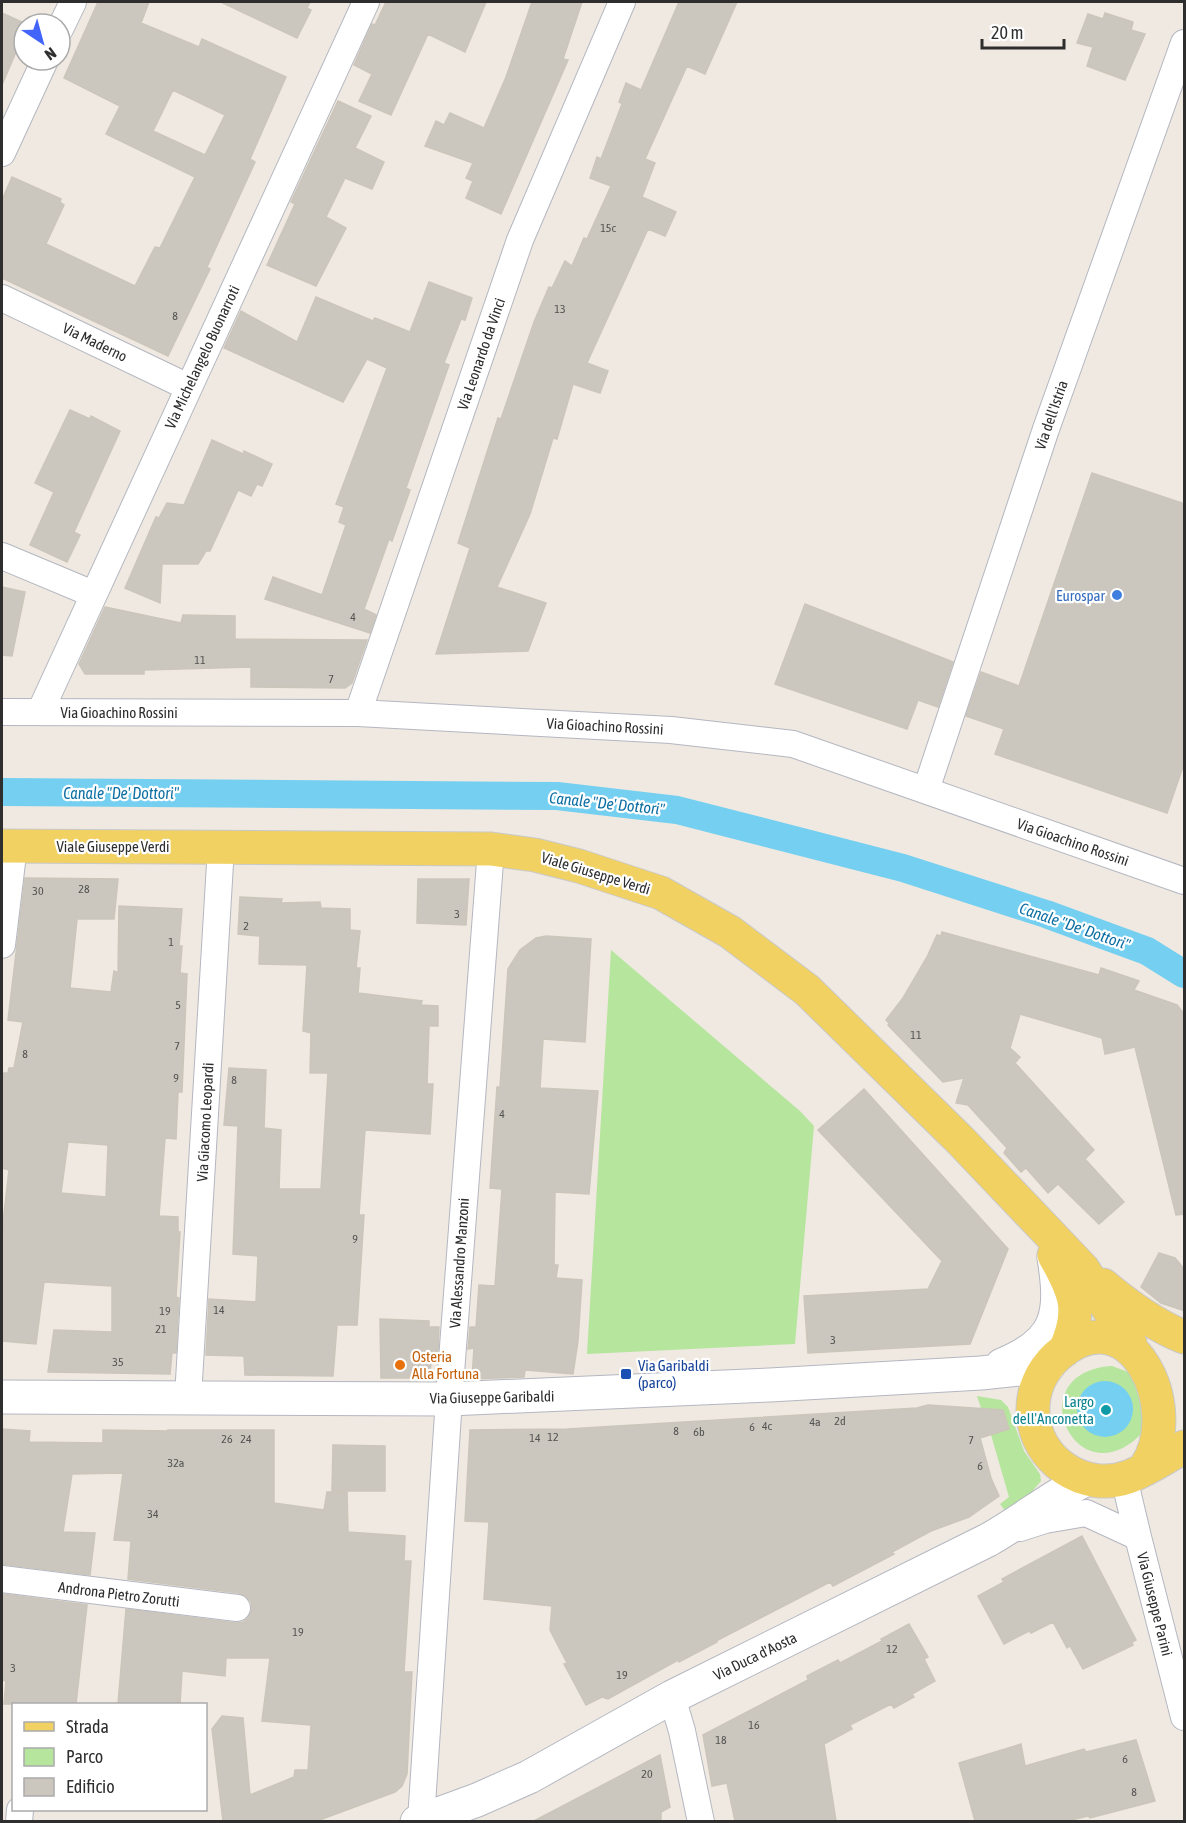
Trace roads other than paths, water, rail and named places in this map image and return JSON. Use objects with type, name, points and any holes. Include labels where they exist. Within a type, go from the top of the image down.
[{"type":"main road","name":"Viale Giuseppe Verdi","points":[[8,846],[491,849],[535,855],[568,863],[660,893],[730,932],[807,990],[932,1112],[1031,1215]]},
{"type":"main road","points":[[1031,1215],[1070,1283],[1077,1314],[1072,1334],[1037,1385],[1034,1419],[1036,1431],[1043,1446],[1054,1461],[1070,1472],[1087,1479],[1108,1481],[1134,1473],[1185,1447]]},
{"type":"main road","points":[[1031,1215],[1083,1269],[1126,1305],[1185,1337]]},
{"type":"main road","points":[[1083,1269],[1139,1348],[1160,1364],[1174,1392],[1176,1409],[1174,1426],[1168,1442],[1158,1458],[1134,1473]]},
{"type":"main road","points":[[1057,1358],[1080,1343],[1111,1338],[1139,1348],[1185,1354]]},
{"type":"street","name":"Via Michelangelo Buonarroti","points":[[40,712],[366,2]]},
{"type":"street","name":"Via Leonardo da Vinci","points":[[358,713],[520,240],[622,2]]},
{"type":"street","name":"Via dell'Istria","points":[[926,790],[1046,429],[1185,43]]},
{"type":"street","points":[[2,153],[39,72]]},
{"type":"street","name":"Via Maderno","points":[[2,297],[188,387]]},
{"type":"street","points":[[2,556],[93,594]]},
{"type":"street","name":"Via Gioachino Rossini","points":[[2,712],[358,713],[670,730],[794,744],[1185,881]]},
{"type":"street","points":[[2,945],[8,846]]},
{"type":"street","name":"Via Giacomo Leopardi","points":[[188,1397],[221,847]]},
{"type":"street","name":"Via Alessandro Manzoni","points":[[419,1821],[491,849]]},
{"type":"street","points":[[981,1373],[1019,1358],[1035,1347],[1042,1342],[1056,1321],[1059,1289],[1053,1254]]},
{"type":"street","points":[[981,1373],[1057,1358]]},
{"type":"street","name":"Via Giuseppe Garibaldi","points":[[2,1397],[449,1399],[663,1391],[981,1373]]},
{"type":"street","points":[[1134,1473],[1138,1537]]},
{"type":"street","name":"Via Duca d'Aosta","points":[[419,1821],[477,1800],[529,1777],[672,1697],[991,1538],[1026,1517],[1060,1492],[1087,1479]]},
{"type":"street","name":"Via Giuseppe Parini","points":[[991,1538],[1045,1520],[1086,1513],[1138,1537],[1185,1717]]},
{"type":"street","name":"Androna Pietro Zorutti","points":[[2,1579],[237,1608]]},
{"type":"street","points":[[672,1697],[682,1731],[701,1821]]},
{"type":"water","points":[[1099,1381],[1111,1381],[1121,1385],[1129,1393],[1133,1409],[1129,1425],[1121,1433],[1111,1437],[1099,1437],[1089,1433],[1081,1425],[1077,1415],[1077,1403],[1081,1393],[1089,1385]]},
{"type":"waterway","name":"Canale \"De' Dottori\"","points":[[2,792],[557,796],[677,810],[903,868],[1046,914],[1147,951],[1184,974]]},
{"type":"place","name":"Eurospar","points":[[1117,595]]},
{"type":"place","name":"Osteria Alla Fortuna","points":[[400,1365]]},
{"type":"place","name":"Via Garibaldi (parco)","points":[[626,1374]]},
{"type":"place","name":"Largo dell'Anconetta","points":[[1106,1410]]}]
